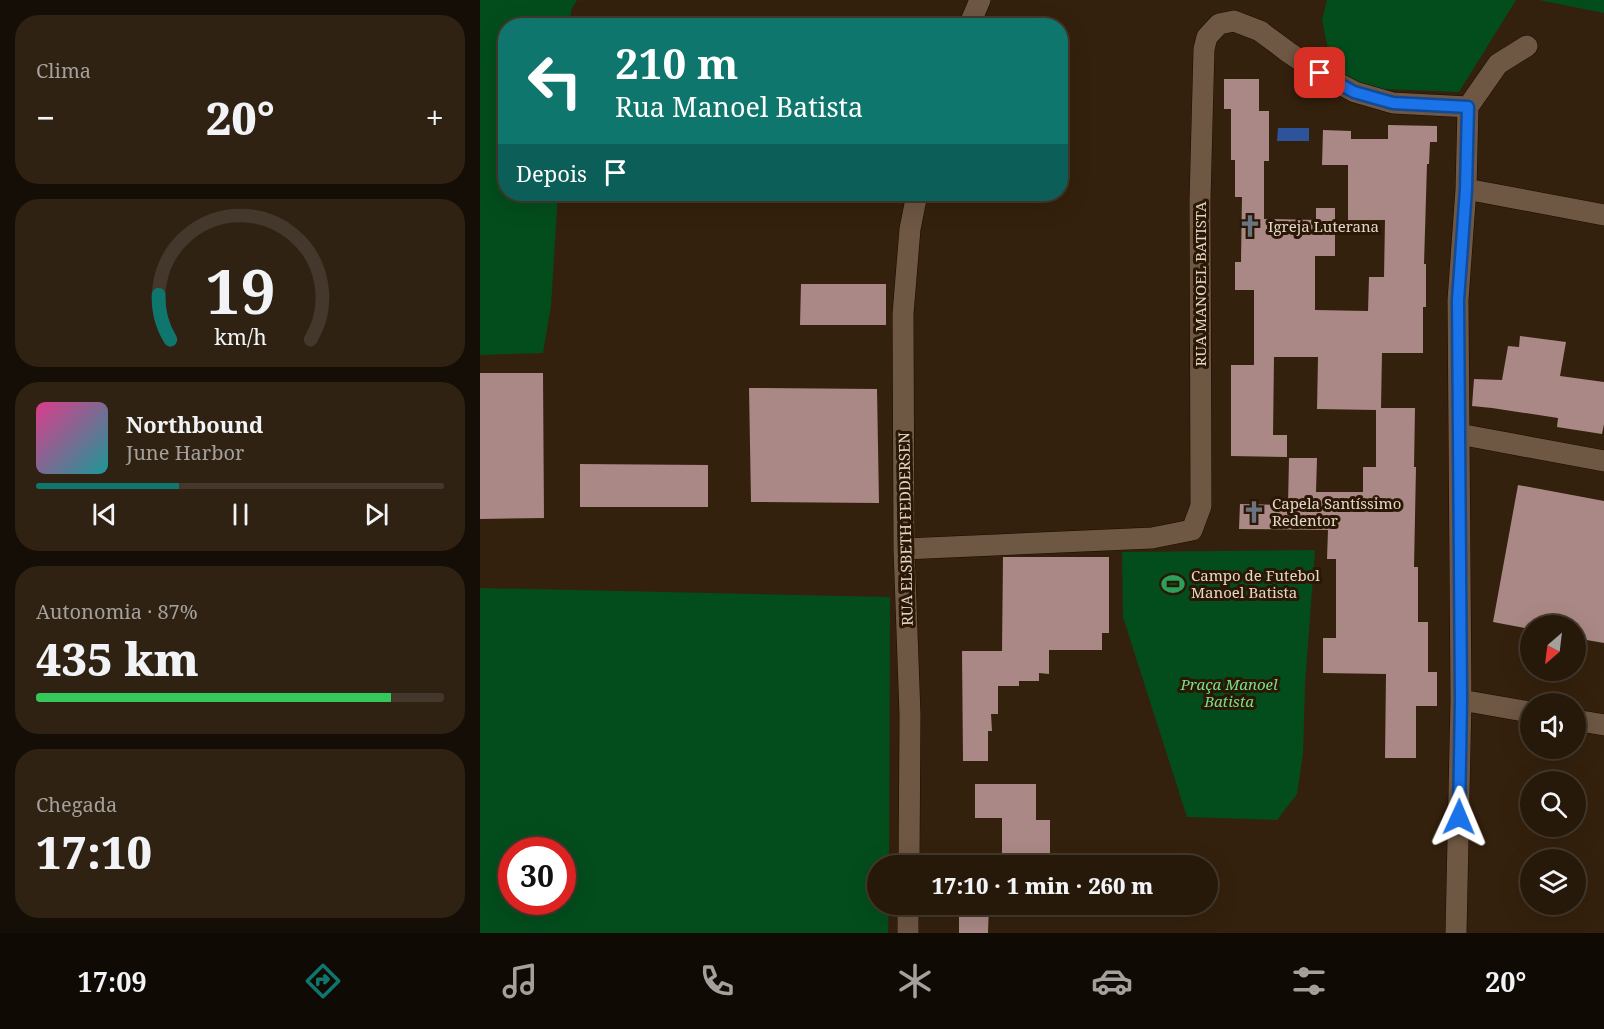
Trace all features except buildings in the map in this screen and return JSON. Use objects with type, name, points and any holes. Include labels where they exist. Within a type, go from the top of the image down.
[{"type":"street","points":[[972,18],[980,0]]},
{"type":"street","name":"RUA MANOEL BATISTA","points":[[904,549],[1152,538],[1192,530],[1201,506],[1200,200],[1204,49],[1207,37],[1219,24],[1234,21],[1260,31],[1320,73],[1354,92],[1393,103],[1468,107]]},
{"type":"street","points":[[1456,933],[1461,700],[1458,300],[1466,189],[1468,107],[1498,64],[1527,46]]},
{"type":"street","points":[[1466,189],[1604,215]]},
{"type":"street","name":"RUA ELSBETH FEDDERSEN","points":[[909,855],[910,715],[904,549],[903,314],[910,229],[916,201]]},
{"type":"street","points":[[1459,434],[1604,461]]},
{"type":"street","points":[[1461,700],[1520,710]]},
{"type":"street","points":[[1586,722],[1604,725]]},
{"type":"street","points":[[908,915],[908,933]]},
{"type":"green space","points":[[480,0],[577,0],[571,10],[570,18],[498,18],[498,201],[558,201],[551,305],[543,353],[480,355]]},
{"type":"green space","points":[[1327,0],[1516,0],[1459,92],[1362,88],[1332,69],[1322,20]]},
{"type":"green space","points":[[1539,0],[1604,0],[1604,13]]},
{"type":"green space","name":"Praça Manoel Batista","points":[[1315,550],[1305,684],[1303,753],[1297,794],[1277,820],[1187,817],[1123,617],[1122,552]]},
{"type":"green space","points":[[480,588],[890,597],[889,855],[867,855],[867,915],[889,915],[888,933],[480,933]]},
{"type":"water","points":[[1278,128],[1309,128],[1309,141],[1277,141]]},
{"type":"place","name":"Igreja Luterana","points":[[1250,226]]},
{"type":"place","name":"Capela Santíssimo Redentor","points":[[1254,512]]},
{"type":"place","name":"Campo de Futebol Manoel Batista","points":[[1173,584]]},
{"type":"route","points":[[1320,73],[1354,92],[1393,103],[1468,107],[1466,189],[1458,300],[1461,700],[1459,817]]}]
